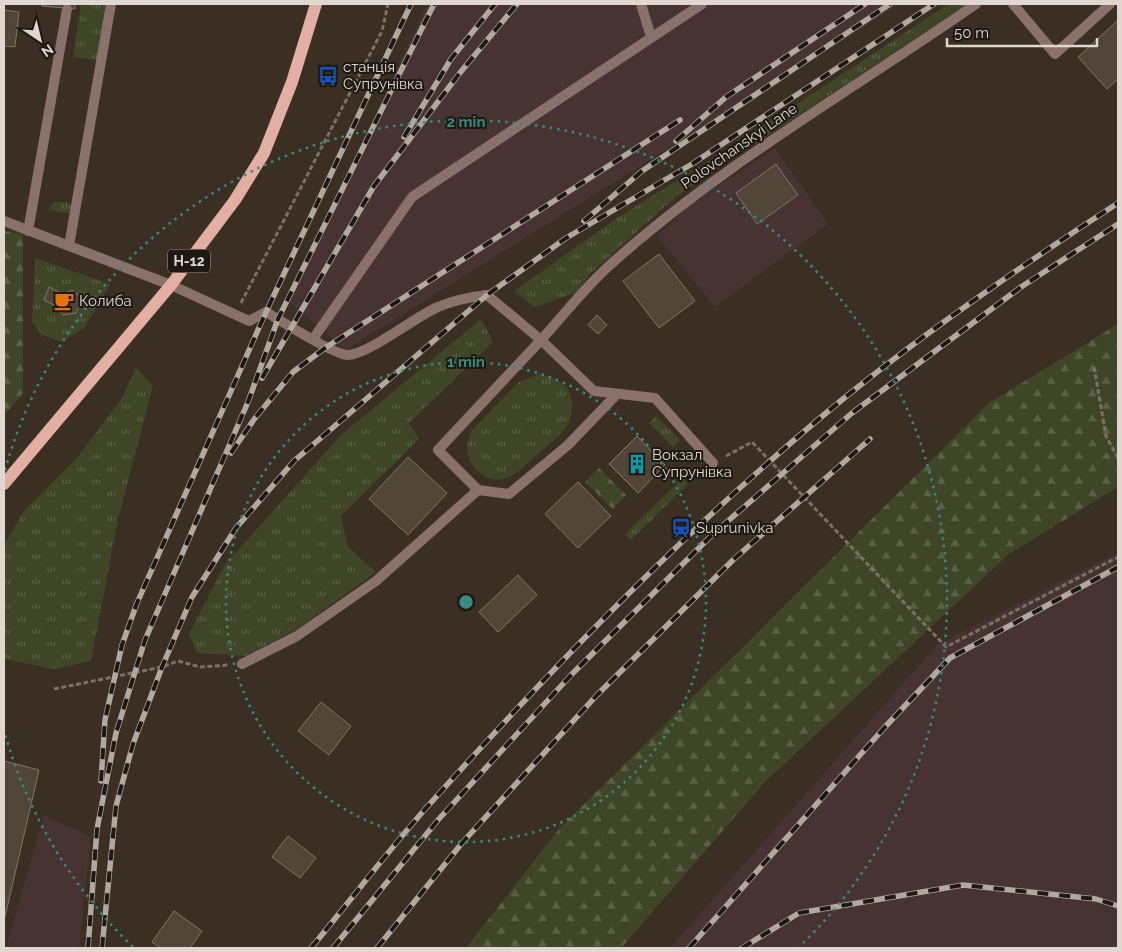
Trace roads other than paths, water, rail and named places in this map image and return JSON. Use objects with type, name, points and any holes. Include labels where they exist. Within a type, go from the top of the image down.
[{"type":"main road","name":"Н-12","points":[[4,484],[171,286],[234,200],[264,153],[292,82],[316,4]]},
{"type":"street","points":[[69,246],[111,4]]},
{"type":"street","points":[[641,4],[651,37]]},
{"type":"street","points":[[313,339],[412,197],[702,4]]},
{"type":"street","name":"Polovchanskyi Lane","points":[[478,490],[438,450],[609,266],[688,200],[835,97],[976,4]]},
{"type":"street","points":[[1013,4],[1055,54],[1110,4]]},
{"type":"street","points":[[28,231],[67,9]]},
{"type":"street","points":[[4,221],[171,286],[249,321],[266,312],[325,348],[347,355],[372,346],[438,307],[468,297],[487,295],[541,340],[594,391],[655,398],[713,463]]},
{"type":"street","points":[[242,664],[297,636],[376,581],[478,490],[509,494],[568,445],[617,394]]},
{"type":"railway","points":[[101,781],[105,720],[122,645],[137,603],[266,312],[411,4]]},
{"type":"railway","points":[[88,948],[97,829],[116,733],[145,640],[248,402],[278,319],[434,4]]},
{"type":"railway","points":[[404,137],[451,59],[495,4]]},
{"type":"railway","points":[[262,378],[374,186],[459,74],[517,4]]},
{"type":"railway","points":[[676,141],[726,97],[865,4]]},
{"type":"railway","points":[[584,221],[642,171],[890,4]]},
{"type":"railway","points":[[102,948],[116,806],[133,744],[162,667],[192,597],[236,528],[294,461],[487,295],[566,238],[692,164],[934,4]]},
{"type":"railway","points":[[231,453],[255,418],[293,372],[325,348],[680,120]]},
{"type":"railway","points":[[311,948],[412,824],[525,700],[628,595],[733,494],[843,399],[910,347],[1013,273],[1118,203]]},
{"type":"railway","points":[[333,948],[438,820],[572,674],[713,534],[852,413],[1021,287],[1118,224]]},
{"type":"railway","points":[[377,948],[462,843],[597,695],[733,560],[870,439]]},
{"type":"railway","points":[[689,948],[884,728],[950,658],[1118,567]]},
{"type":"railway","points":[[742,948],[799,913],[963,885],[1096,899],[1118,906]]},
{"type":"place","name":"станція Супрунівка","points":[[328,76]]},
{"type":"place","name":"Колиба","points":[[64,301]]},
{"type":"place","name":"Вокзал Супрунівка","points":[[637,464]]},
{"type":"place","name":"Suprunivka","points":[[681,528]]}]
